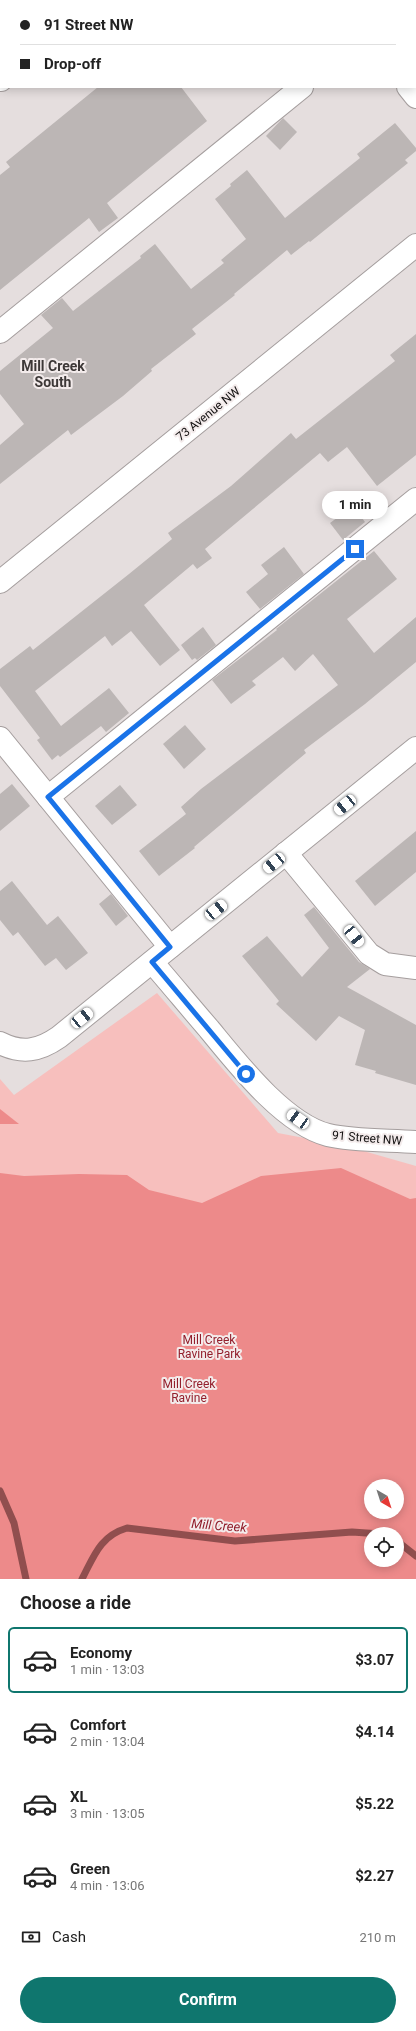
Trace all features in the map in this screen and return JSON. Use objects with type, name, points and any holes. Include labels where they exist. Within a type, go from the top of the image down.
[{"type":"street","points":[[0,332],[301,88]]},
{"type":"street","points":[[409,88],[416,97]]},
{"type":"street","name":"73 Avenue NW","points":[[0,582],[416,245]]},
{"type":"street","points":[[48,797],[416,499]]},
{"type":"street","points":[[0,738],[170,947]]},
{"type":"street","points":[[10,1047],[39,1049],[50,1043],[416,748]]},
{"type":"street","points":[[286,853],[369,954],[385,964],[416,968]]},
{"type":"street","name":"91 Street NW","points":[[152,962],[246,1074],[288,1112],[307,1126],[320,1132],[337,1136],[416,1142]]},
{"type":"green space","name":"Mill Creek Ravine","points":[[157,993],[278,1133],[346,1146],[416,1166],[416,1579],[0,1579],[0,1079],[14,1095]]},
{"type":"green space","points":[[0,1109],[19,1124],[0,1124]]},
{"type":"green space","name":"Mill Creek Ravine","points":[[341,1168],[410,1199],[416,1198],[416,1579],[0,1579],[0,1173],[24,1176],[79,1174],[127,1175],[149,1190],[202,1203],[261,1176]]},
{"type":"building","points":[[97,88],[182,88],[207,121],[107,203],[118,218],[99,232],[89,218],[0,290],[0,175],[10,167],[6,162]]},
{"type":"building","points":[[283,118],[297,132],[280,150],[266,136]]},
{"type":"building","points":[[395,123],[416,148],[416,151],[405,160],[408,163],[310,242],[309,241],[291,255],[287,250],[234,294],[235,295],[192,329],[196,334],[151,369],[152,371],[123,396],[71,435],[68,430],[0,484],[0,445],[24,424],[0,394],[0,371],[53,328],[41,315],[62,298],[73,311],[141,258],[140,256],[155,244],[191,289],[224,263],[221,260],[246,239],[215,199],[247,170],[285,218],[360,158],[357,154]]},
{"type":"building","points":[[416,334],[416,455],[377,486],[347,447],[328,462],[320,453],[205,549],[212,558],[197,569],[193,564],[144,605],[180,650],[160,666],[131,631],[112,646],[105,636],[35,691],[61,726],[109,688],[129,713],[106,732],[101,726],[60,757],[58,755],[52,760],[37,740],[40,738],[0,686],[0,669],[30,646],[33,650],[129,574],[172,539],[168,533],[231,486],[291,433],[296,439],[395,361],[390,355]]},
{"type":"building","points":[[353,506],[365,522],[343,540],[330,523]]},
{"type":"building","points":[[284,547],[304,574],[260,609],[246,592],[268,574],[261,565]]},
{"type":"building","points":[[374,551],[397,579],[347,619],[374,653],[416,617],[416,662],[365,704],[304,750],[306,753],[194,847],[195,848],[159,876],[139,851],[186,814],[181,807],[201,789],[338,685],[313,654],[295,671],[283,657],[252,681],[256,685],[231,704],[212,680],[277,630],[276,629]]},
{"type":"building","points":[[203,627],[216,645],[197,660],[195,658],[192,660],[181,645]]},
{"type":"building","points":[[185,725],[206,749],[184,769],[163,744]]},
{"type":"building","points":[[12,784],[30,806],[0,831],[0,794]]},
{"type":"building","points":[[120,785],[137,805],[112,825],[95,806]]},
{"type":"building","points":[[416,831],[416,872],[375,906],[355,881]]},
{"type":"building","points":[[12,881],[47,925],[58,916],[88,953],[66,970],[56,958],[45,966],[18,932],[13,936],[0,920],[0,891]]},
{"type":"building","points":[[111,894],[128,916],[116,926],[99,904]]},
{"type":"building","points":[[314,907],[359,962],[370,969],[347,987],[416,1025],[416,1085],[375,1073],[376,1071],[355,1065],[365,1030],[339,1016],[316,1041],[276,1004],[279,1001],[242,956],[267,936],[302,977],[329,948],[304,915]]},
{"type":"waterway","name":"Mill Creek","points":[[0,1491],[14,1523],[26,1579]]},
{"type":"waterway","name":"Mill Creek","points":[[82,1579],[94,1555],[104,1542],[110,1536],[127,1528],[235,1541],[352,1532],[364,1533]]},
{"type":"waterway","name":"Mill Creek","points":[[404,1547],[416,1556]]},
{"type":"district","name":"Mill Creek South","points":[[53,374]]},
{"type":"route","points":[[246,1074],[152,962],[170,947],[48,797],[355,549]]},
{"type":"park label","name":"Mill Creek Ravine Park","points":[[209,1347]]}]
